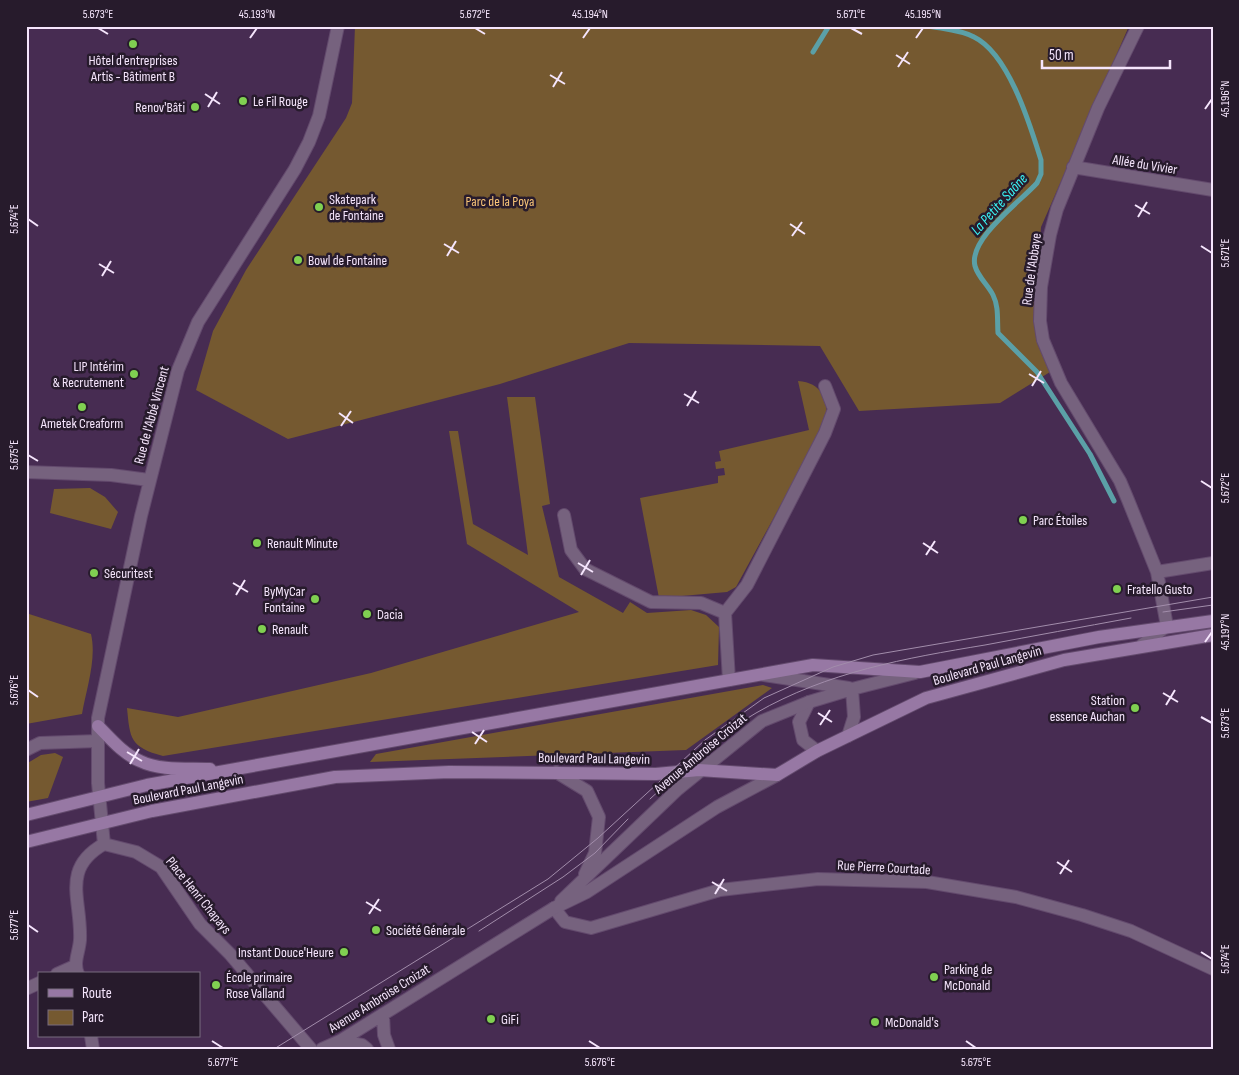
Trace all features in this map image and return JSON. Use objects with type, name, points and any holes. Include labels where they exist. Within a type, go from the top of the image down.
[{"type":"main road","name":"Boulevard Paul Langevin","points":[[26,814],[147,786],[764,675],[813,664],[920,672],[1167,626],[1213,621]]},
{"type":"main road","name":"Boulevard Paul Langevin","points":[[26,842],[152,811],[335,777],[394,773],[556,772],[656,774],[700,770],[776,775],[816,751],[926,698],[1064,660],[1213,635]]},
{"type":"main road","points":[[98,726],[122,750],[140,761],[162,766],[230,771]]},
{"type":"street","name":"Rue de l'Abbé Vincent","points":[[104,844],[98,798],[98,726],[149,480],[178,370],[198,322],[295,169],[309,142],[319,116],[338,26]]},
{"type":"street","name":"Rue de l'Abbaye","points":[[1138,26],[1073,167],[1050,235],[1041,287],[1040,320],[1043,340],[1061,383],[1120,481],[1158,572],[1167,626]]},
{"type":"street","name":"Allée du Vivier","points":[[1073,167],[1213,190]]},
{"type":"street","points":[[729,680],[725,612],[747,585],[826,433],[834,409],[825,386]]},
{"type":"street","points":[[26,472],[111,475],[149,480]]},
{"type":"street","points":[[564,515],[571,550],[585,569],[650,602],[701,603],[725,612]]},
{"type":"street","points":[[1158,572],[1213,563]]},
{"type":"street","name":"Boulevard Paul Langevin","points":[[1142,646],[1167,626]]},
{"type":"street","name":"Avenue Ambroise Croizat","points":[[554,908],[700,770],[762,721],[809,702],[920,672]]},
{"type":"street","name":"Boulevard Paul Langevin","points":[[764,675],[852,689]]},
{"type":"street","points":[[848,736],[854,717],[852,689]]},
{"type":"street","points":[[809,702],[799,722],[803,740],[816,751]]},
{"type":"street","points":[[26,750],[40,743],[98,741]]},
{"type":"street","name":"Avenue Ambroise Croizat","points":[[556,772],[587,791],[599,817],[595,853],[582,881]]},
{"type":"street","name":"Avenue Ambroise Croizat","points":[[331,1046],[554,908],[587,892],[717,807],[776,775]]},
{"type":"street","points":[[76,970],[80,940],[75,877],[84,859],[91,851],[104,844]]},
{"type":"street","name":"Place Henri Chapays","points":[[104,844],[136,852],[161,867],[200,924],[230,954],[311,1049]]},
{"type":"street","name":"Rue Pierre Courtade","points":[[554,908],[565,922],[591,928],[720,890],[818,879],[927,882],[1016,897],[1082,915],[1131,931],[1213,969]]},
{"type":"street","points":[[26,989],[38,983]]},
{"type":"street","points":[[383,1014],[384,1035],[389,1049]]},
{"type":"street","points":[[331,1046],[362,1045],[367,1049]]},
{"type":"green space","name":"Parc de la Poya","points":[[355,26],[1129,26],[1041,227],[1034,306],[1036,338],[1050,372],[1000,403],[859,411],[820,346],[629,343],[500,384],[288,439],[196,390],[213,331],[246,270],[346,118],[352,103]]},
{"type":"green space","points":[[798,381],[813,385],[822,393],[826,405],[827,420],[736,587],[727,592],[659,598],[640,498],[718,483],[718,476],[725,475],[724,468],[716,469],[715,462],[721,461],[719,451],[809,430]]},
{"type":"green space","points":[[507,397],[535,397],[550,504],[542,506],[559,577],[623,613],[630,602],[647,613],[691,610],[706,615],[719,627],[718,665],[163,756],[152,753],[138,745],[131,734],[127,708],[178,717],[371,673],[579,612],[467,544],[449,431],[458,431],[473,524],[528,555]]},
{"type":"green space","points":[[90,488],[105,497],[118,512],[111,529],[50,513],[54,489]]},
{"type":"green space","points":[[26,613],[91,634],[92,664],[82,714],[26,724]]},
{"type":"green space","points":[[763,685],[772,688],[686,750],[370,762],[376,754]]},
{"type":"green space","points":[[55,753],[63,757],[48,798],[26,802],[26,764],[41,755]]},
{"type":"waterway","name":"La Petite Saône","points":[[813,52],[829,26]]},
{"type":"waterway","name":"La Petite Saône","points":[[929,26],[964,33],[974,37],[986,46],[998,58],[1008,74],[1024,110],[1041,160],[1041,174],[1037,183],[997,221],[979,244],[975,255],[975,266],[995,300],[998,333],[1037,372],[1090,454],[1114,501]]},
{"type":"tram line","points":[[274,1049],[548,879],[598,838],[705,740],[764,698],[833,667],[873,655],[1213,597]]},
{"type":"tram line","points":[[1163,612],[1213,605]]},
{"type":"tram line","points":[[650,799],[728,731],[756,713],[811,687],[868,668],[897,661],[1131,618]]},
{"type":"tram line","points":[[479,931],[563,877],[595,853],[628,819]]},
{"type":"place","name":"Hôtel d'entreprises Artis - Bâtiment B","points":[[133,44]]},
{"type":"place","name":"Le Fil Rouge","points":[[243,101]]},
{"type":"place","name":"Renov'Bâti","points":[[195,107]]},
{"type":"place","name":"Skatepark de Fontaine","points":[[319,207]]},
{"type":"place","name":"Bowl de Fontaine","points":[[298,260]]},
{"type":"place","name":"LIP Intérim & Recrutement","points":[[134,374]]},
{"type":"place","name":"Ametek Creaform","points":[[82,407]]},
{"type":"place","name":"Parc Étoiles","points":[[1023,520]]},
{"type":"place","name":"Renault Minute","points":[[257,543]]},
{"type":"place","name":"Sécuritest","points":[[94,573]]},
{"type":"place","name":"Fratello Gusto","points":[[1117,589]]},
{"type":"place","name":"ByMyCar Fontaine","points":[[315,599]]},
{"type":"place","name":"Dacia","points":[[367,614]]},
{"type":"place","name":"Renault","points":[[262,629]]},
{"type":"place","name":"Station essence Auchan","points":[[1135,708]]},
{"type":"place","name":"Société Générale","points":[[376,930]]},
{"type":"place","name":"Instant Douce'Heure","points":[[344,952]]},
{"type":"place","name":"Parking de McDonald","points":[[934,977]]},
{"type":"place","name":"École primaire Rose Valland","points":[[216,985]]},
{"type":"place","name":"GiFi","points":[[491,1019]]},
{"type":"place","name":"McDonald's","points":[[875,1022]]}]
